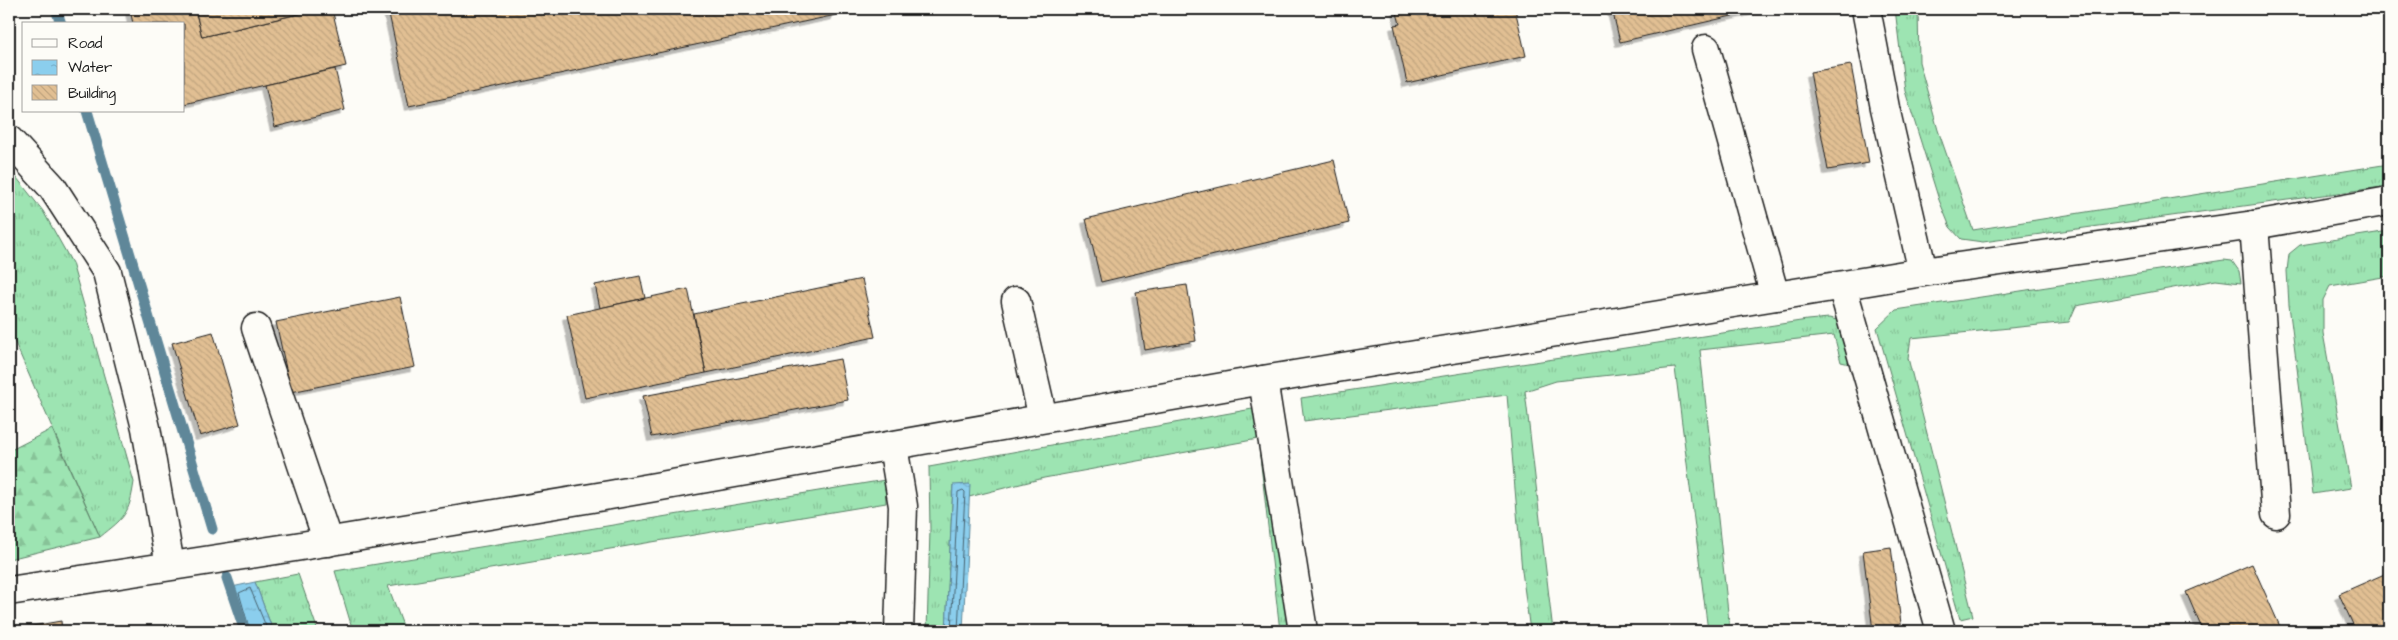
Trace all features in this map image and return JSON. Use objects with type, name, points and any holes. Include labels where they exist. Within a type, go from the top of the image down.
[{"type":"street","points":[[1866,9],[1885,108],[1923,272]]},
{"type":"street","points":[[1706,49],[1775,296]]},
{"type":"street","points":[[9,140],[52,187],[107,272],[146,428],[170,565]]},
{"type":"street","points":[[9,591],[328,542],[893,446],[1264,380],[1775,296],[1923,272],[2254,225],[2389,201]]},
{"type":"street","points":[[2254,225],[2276,514]]},
{"type":"street","points":[[1842,286],[1941,631]]},
{"type":"street","points":[[1016,301],[1043,418]]},
{"type":"street","points":[[256,328],[328,542]]},
{"type":"street","points":[[1264,380],[1304,631]]},
{"type":"street","points":[[893,446],[903,506],[899,631]]},
{"type":"green space","points":[[1895,9],[1918,9],[1919,62],[1938,130],[1973,230],[2389,164],[2389,186],[1983,242],[1961,239],[1950,227],[1939,200],[1905,91]]},
{"type":"green space","points":[[9,168],[43,211],[72,263],[134,482],[128,509],[115,525],[100,537],[9,329]]},
{"type":"green space","points":[[2389,231],[2389,276],[2330,286],[2323,300],[2323,333],[2351,488],[2313,494],[2289,305],[2287,271],[2289,254],[2300,245]]},
{"type":"green space","points":[[2224,260],[2232,261],[2239,271],[2241,283],[2216,280],[2076,306],[2069,322],[1911,338],[1908,358],[1973,616],[1960,619],[1877,328],[1896,310]]},
{"type":"green space","points":[[1829,318],[1841,321],[1854,365],[1841,362],[1834,335],[1700,350],[1730,631],[1708,631],[1675,368],[1556,381],[1525,391],[1553,631],[1530,631],[1522,571],[1507,395],[1304,421],[1301,398]]},
{"type":"green space","points":[[1269,406],[1309,631],[1280,631],[1258,439],[1044,478],[969,497],[953,485],[946,631],[927,631],[930,530],[929,467]]},
{"type":"green space","points":[[52,429],[100,537],[9,559],[9,451]]},
{"type":"green space","points":[[885,480],[886,503],[388,586],[405,631],[353,631],[335,571]]},
{"type":"green space","points":[[298,574],[318,631],[273,631],[255,582]]},
{"type":"water","points":[[970,484],[963,631],[946,631],[953,485]]},
{"type":"water","points":[[255,582],[273,631],[245,631],[232,587]]},
{"type":"building","points":[[130,9],[195,9],[202,37],[319,9],[332,9],[346,66],[185,104],[185,22],[133,22]]},
{"type":"building","points":[[195,9],[319,9],[202,37]]},
{"type":"building","points":[[388,9],[835,9],[836,15],[409,106]]},
{"type":"building","points":[[1396,9],[1515,9],[1526,56],[1407,83],[1394,25],[1400,24]]},
{"type":"building","points":[[1612,9],[1762,9],[1620,42]]},
{"type":"building","points":[[1851,65],[1869,163],[1828,170],[1810,72]]},
{"type":"building","points":[[335,69],[345,110],[275,127],[265,85]]},
{"type":"building","points":[[1334,160],[1349,223],[1101,282],[1086,219]]},
{"type":"building","points":[[640,276],[645,298],[600,308],[595,285]]},
{"type":"building","points":[[862,279],[875,337],[706,373],[694,314]]},
{"type":"building","points":[[1187,285],[1196,341],[1145,350],[1136,292]]},
{"type":"building","points":[[688,289],[706,373],[585,398],[567,315]]},
{"type":"building","points":[[400,297],[415,367],[291,392],[276,322]]},
{"type":"building","points":[[213,332],[240,424],[200,436],[172,343]]},
{"type":"building","points":[[840,359],[848,400],[652,437],[643,396]]},
{"type":"building","points":[[1891,547],[1902,631],[1873,631],[1863,551]]},
{"type":"building","points":[[2252,564],[2282,631],[2203,631],[2186,592]]},
{"type":"building","points":[[2389,572],[2389,631],[2356,631],[2339,594]]},
{"type":"building","points":[[61,621],[62,631],[9,631],[9,630]]},
{"type":"waterway","points":[[56,9],[60,22]]},
{"type":"waterway","points":[[87,112],[212,529]]},
{"type":"waterway","points":[[227,578],[245,631]]}]
